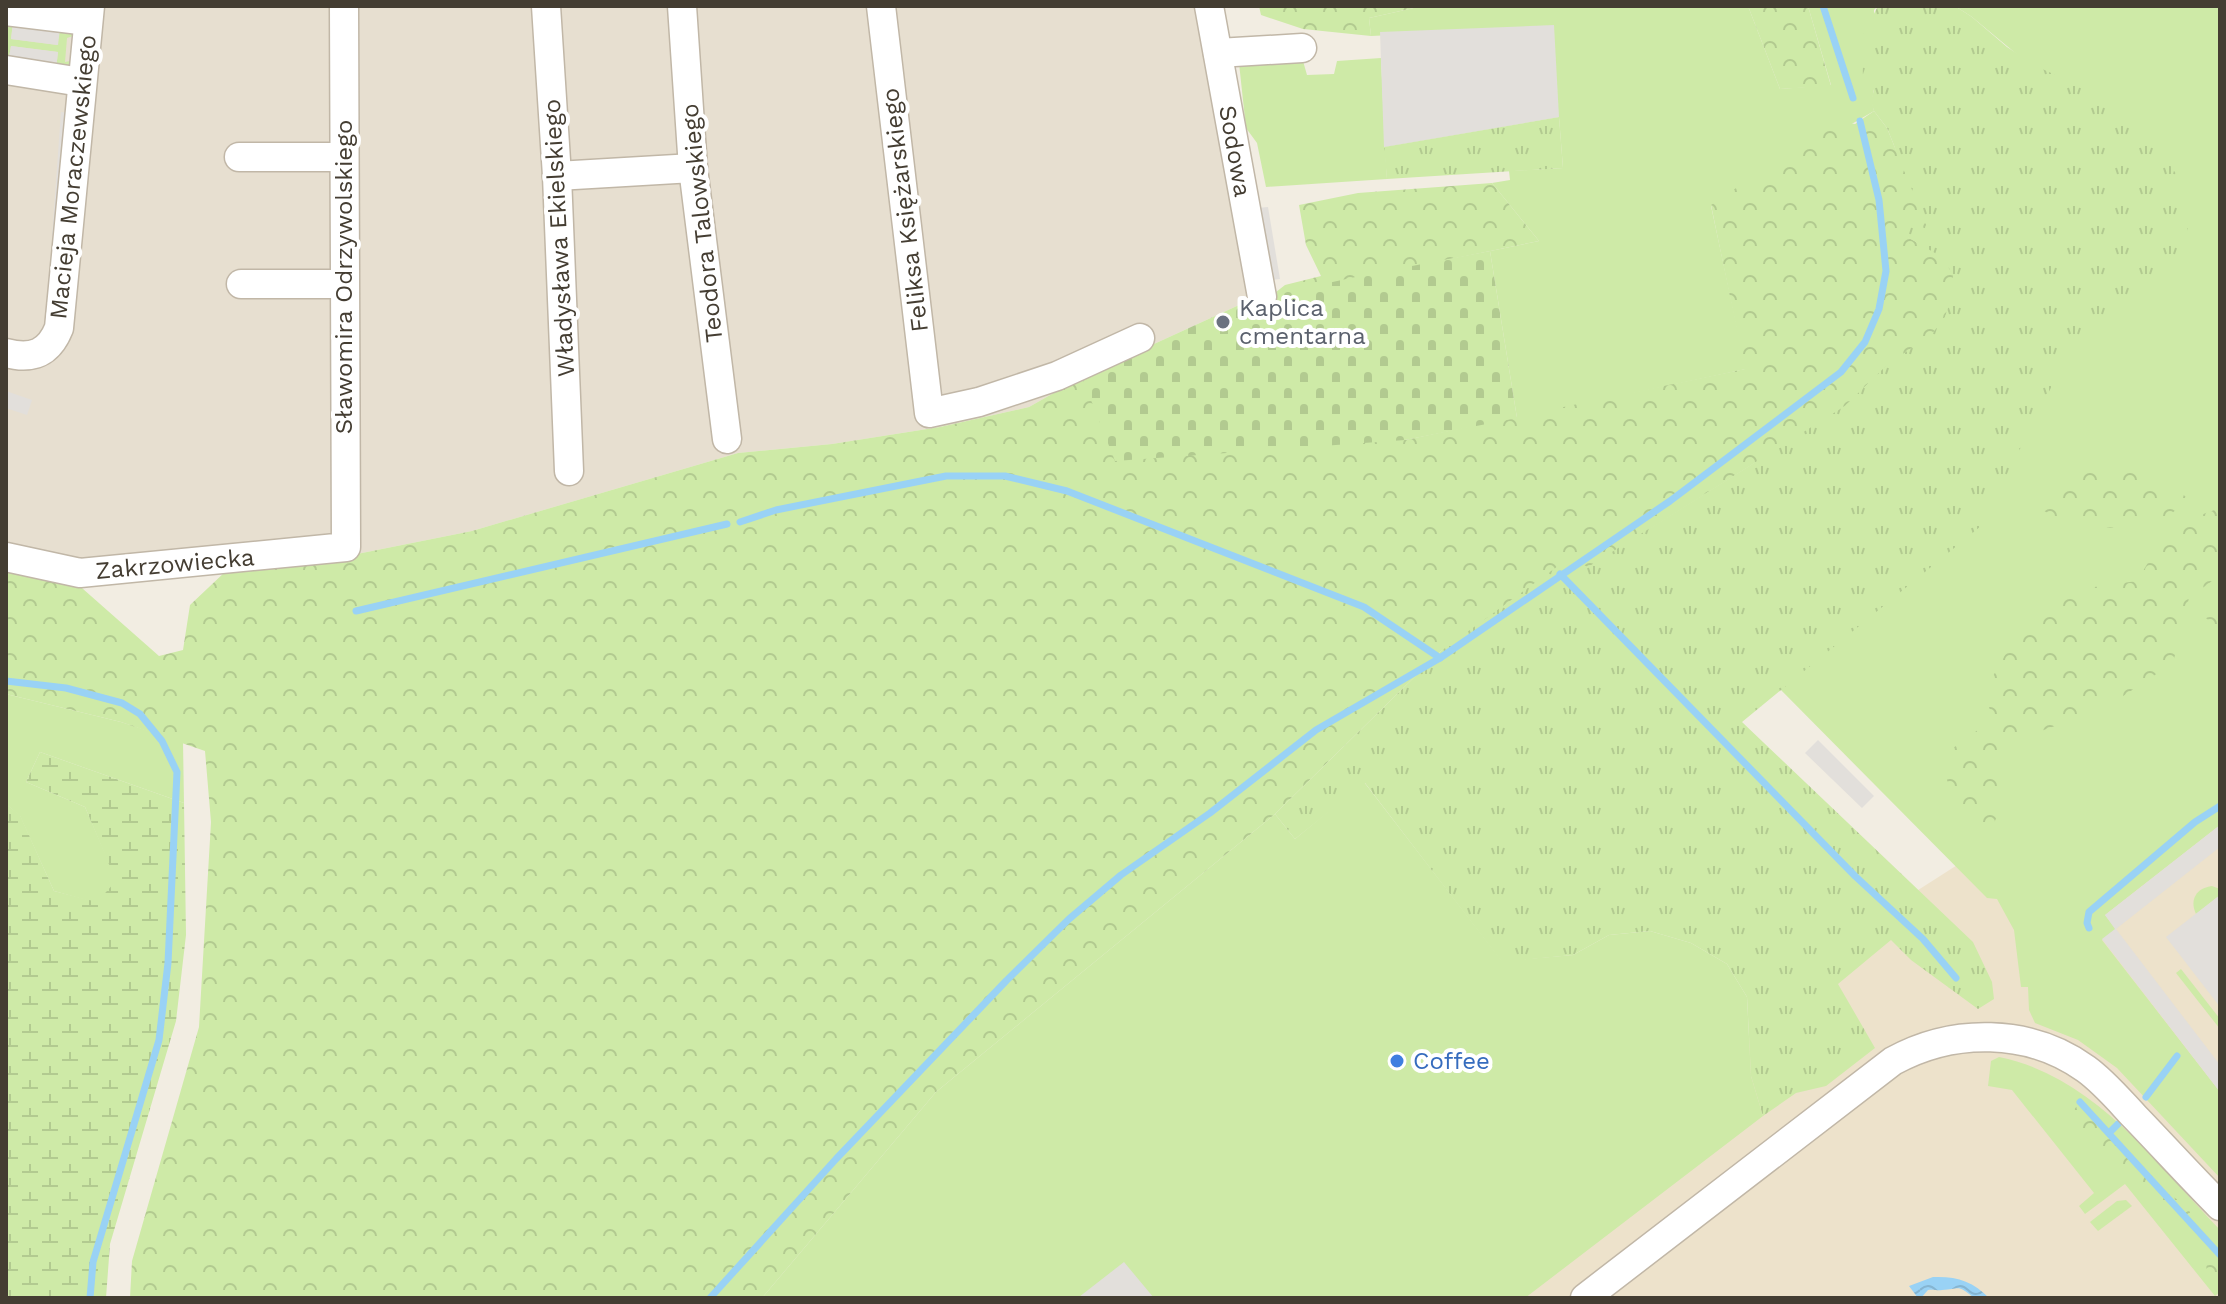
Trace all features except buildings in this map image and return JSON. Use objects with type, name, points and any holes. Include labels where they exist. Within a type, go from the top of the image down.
[{"type":"street","name":"Sławomira Odrzywolskiego","points":[[344,6],[346,547]]},
{"type":"street","name":"Władysława Ekielskiego","points":[[546,6],[557,176],[569,471]]},
{"type":"street","name":"Teodora Talowskiego","points":[[682,6],[693,168],[727,439]]},
{"type":"street","name":"Feliksa Księżarskiego","points":[[881,6],[929,413],[979,402],[1057,376],[1140,338]]},
{"type":"street","name":"Sodowa","points":[[1209,6],[1262,297]]},
{"type":"street","points":[[6,11],[89,14]]},
{"type":"street","name":"Macieja Moraczewskiego","points":[[6,353],[27,356],[41,352],[49,347],[59,328],[89,14]]},
{"type":"street","points":[[1218,53],[1302,48]]},
{"type":"street","points":[[6,70],[81,82]]},
{"type":"street","points":[[239,157],[344,157]]},
{"type":"street","points":[[557,176],[693,168]]},
{"type":"street","points":[[241,284],[344,284]]},
{"type":"street","name":"Zakrzowiecka","points":[[6,557],[80,573],[346,547]]},
{"type":"street","points":[[1585,1298],[1893,1061],[1912,1051],[1959,1038],[2006,1038],[2049,1049],[2087,1069],[2220,1206]]},
{"type":"shaded area","points":[[6,6],[1199,6],[1250,300],[1082,377],[1029,407],[940,427],[832,444],[738,453],[472,531],[342,557],[108,560],[27,554],[6,545]]},
{"type":"shaded area","points":[[13,23],[60,29],[58,45],[11,39]]},
{"type":"shaded area","points":[[1554,25],[1559,117],[1384,147],[1380,32]]},
{"type":"shaded area","points":[[11,46],[58,52],[56,69],[8,63]]},
{"type":"shaded area","points":[[61,112],[72,113],[62,236],[52,236]]},
{"type":"shaded area","points":[[1268,207],[1280,279],[1269,280],[1257,208]]},
{"type":"shaded area","points":[[6,391],[32,400],[27,415],[6,408]]},
{"type":"shaded area","points":[[2220,697],[2220,1298],[1458,1298],[1915,892]]},
{"type":"shaded area","points":[[1818,740],[1874,796],[1862,808],[1805,753]]},
{"type":"shaded area","points":[[2220,825],[2220,847],[2116,929],[2220,1065],[2220,1092],[2102,939],[2115,929],[2105,915]]},
{"type":"shaded area","points":[[2220,895],[2220,1007],[2166,937]]},
{"type":"shaded area","points":[[1124,1262],[1154,1298],[1077,1298],[1079,1297]]},
{"type":"green space","points":[[1259,6],[1423,6],[1369,18],[1371,36],[1303,29],[1261,15]]},
{"type":"green space","points":[[1423,6],[1748,6],[1780,89],[1831,85],[1808,6],[1878,6],[1874,10],[1874,111],[1711,206],[1746,369],[1517,418],[1490,251],[1539,241],[1492,183],[1510,180],[1509,171],[1563,168],[1559,117],[1385,147],[1387,179],[1266,187],[1257,143],[1246,128],[1239,63],[1303,61],[1307,75],[1334,74],[1337,61],[1381,58],[1385,146],[1475,31],[1371,36],[1369,18]]},
{"type":"green space","points":[[1748,6],[1808,6],[1831,86],[1780,89]]},
{"type":"green space","points":[[1878,6],[1955,6],[2038,67],[2075,84],[2114,108],[2159,150],[2182,182],[2190,218],[2182,254],[2166,282],[2108,314],[2068,354],[1981,526],[1742,722],[1973,942],[1992,982],[1994,999],[1978,1009],[1911,960],[1891,940],[1838,984],[1875,1048],[1826,1086],[1796,1093],[1763,1116],[1751,1076],[1747,997],[1727,964],[1691,943],[1650,931],[1609,935],[1573,955],[1502,962],[1365,783],[1295,839],[1275,814],[1441,651],[1569,558],[1588,567],[1845,406],[1887,365],[1932,334],[1945,317],[1952,296],[1953,275],[1942,257],[1907,237],[1911,216],[1925,229],[1927,227],[1887,128],[1874,111],[1871,101],[1874,90],[1863,80],[1862,37]]},
{"type":"green space","points":[[1955,6],[2220,6],[2220,825],[2105,915],[2116,929],[2102,940],[2220,1092],[2220,1178],[2117,1068],[2078,1040],[2035,1023],[2029,1010],[2028,987],[2021,987],[2014,930],[1997,899],[1987,898],[1657,565],[1928,282],[1887,115],[2019,56]]},
{"type":"green space","points":[[6,22],[13,23],[11,39],[57,45],[60,29],[64,27],[76,35],[67,38],[65,62],[75,60],[72,68],[56,69],[58,52],[11,46],[6,59]]},
{"type":"green space","points":[[1874,111],[1887,128],[1927,227],[1908,237],[1942,257],[1953,275],[1952,296],[1945,317],[1932,334],[1887,365],[1845,406],[1588,568],[1441,651],[1275,814],[936,1092],[762,1298],[130,1298],[132,1261],[199,1027],[211,822],[205,751],[121,722],[6,694],[6,568],[74,581],[159,656],[183,650],[190,605],[226,571],[342,557],[472,531],[738,453],[832,444],[940,427],[1029,407],[1082,377],[1405,440],[1745,369],[1711,205],[1835,121],[1855,124]]},
{"type":"green space","points":[[1559,117],[1563,168],[1387,179],[1384,147]]},
{"type":"green space","points":[[1492,183],[1539,241],[1271,296],[1285,285],[1321,276],[1306,245],[1299,205],[1358,193]]},
{"type":"green space","points":[[1490,251],[1517,418],[1405,440],[1115,461],[1082,377],[1250,300]]},
{"type":"green space","points":[[2132,463],[2166,488],[2190,498],[2165,519],[2141,529],[2074,526],[2042,510],[2058,479]]},
{"type":"green space","points":[[2220,508],[2220,575],[2189,598],[2173,663],[2105,708],[2019,739],[2001,767],[2003,803],[1986,841],[1959,808],[1938,759],[1993,719],[1984,692],[2031,609],[2080,589],[2137,581],[2170,526]]},
{"type":"green space","points":[[2220,601],[2220,629],[2202,615]]},
{"type":"green space","points":[[6,694],[121,722],[183,742],[184,803],[40,752],[26,782],[85,807],[117,881],[97,903],[54,891],[20,816],[6,804]]},
{"type":"green space","points":[[40,752],[184,803],[186,935],[176,1021],[110,1244],[106,1298],[6,1298],[6,804],[20,815],[54,891],[97,902],[116,881],[85,807],[26,782]]},
{"type":"green space","points":[[1364,782],[1502,961],[1573,955],[1609,935],[1650,931],[1691,943],[1727,964],[1747,997],[1751,1076],[1763,1116],[1525,1298],[762,1298],[936,1092],[1275,814],[1295,839]]},
{"type":"green space","points":[[2212,886],[2220,889],[2220,895],[2196,914],[2193,904],[2196,895]]},
{"type":"green space","points":[[2181,969],[2220,1019],[2220,1029],[2176,973]]},
{"type":"green space","points":[[1999,1057],[2033,1067],[2065,1083],[2094,1102],[2147,1151],[2220,1230],[2220,1292],[2215,1296],[2125,1184],[2085,1214],[2079,1206],[2094,1193],[2012,1090],[1988,1086],[1991,1061]]},
{"type":"green space","points":[[2091,1103],[2099,1108],[2110,1126],[2139,1155],[2161,1188],[2187,1207],[2191,1216],[2190,1225],[2186,1228],[2170,1221],[2162,1212],[2146,1204],[2072,1123],[2071,1113],[2078,1105]]},
{"type":"green space","points":[[2126,1200],[2132,1206],[2098,1231],[2090,1222],[2117,1201]]},
{"type":"green space","points":[[2216,1241],[2220,1243],[2220,1289],[2217,1290],[2211,1286],[2206,1274]]},
{"type":"water","points":[[1933,1277],[1964,1281],[1989,1298],[1974,1298],[1959,1288],[1928,1290],[1918,1298],[1909,1286]]},
{"type":"waterway","points":[[1823,6],[1853,98]]},
{"type":"waterway","points":[[710,1298],[836,1159],[1006,981],[1069,919],[1121,875],[1210,813],[1316,730],[1440,658],[1670,501],[1841,372],[1865,342],[1879,309],[1886,271],[1879,200],[1860,121]]},
{"type":"waterway","points":[[740,522],[776,510],[946,476],[1005,476],[1067,491],[1364,607],[1440,658]]},
{"type":"waterway","points":[[356,611],[727,524]]},
{"type":"waterway","points":[[1560,574],[1855,876],[1923,939],[1956,978]]},
{"type":"waterway","points":[[6,681],[66,688],[122,703],[140,714],[162,741],[177,772],[168,963],[159,1040],[93,1262],[90,1298]]},
{"type":"waterway","points":[[2089,928],[2089,912],[2195,822],[2220,806]]},
{"type":"waterway","points":[[2146,1097],[2177,1056]]},
{"type":"waterway","points":[[2080,1102],[2220,1255]]},
{"type":"waterway","points":[[2109,1133],[2118,1124]]},
{"type":"place","name":"Kaplica cmentarna","points":[[1223,322]]},
{"type":"place","name":"Coffee","points":[[1397,1061]]}]
